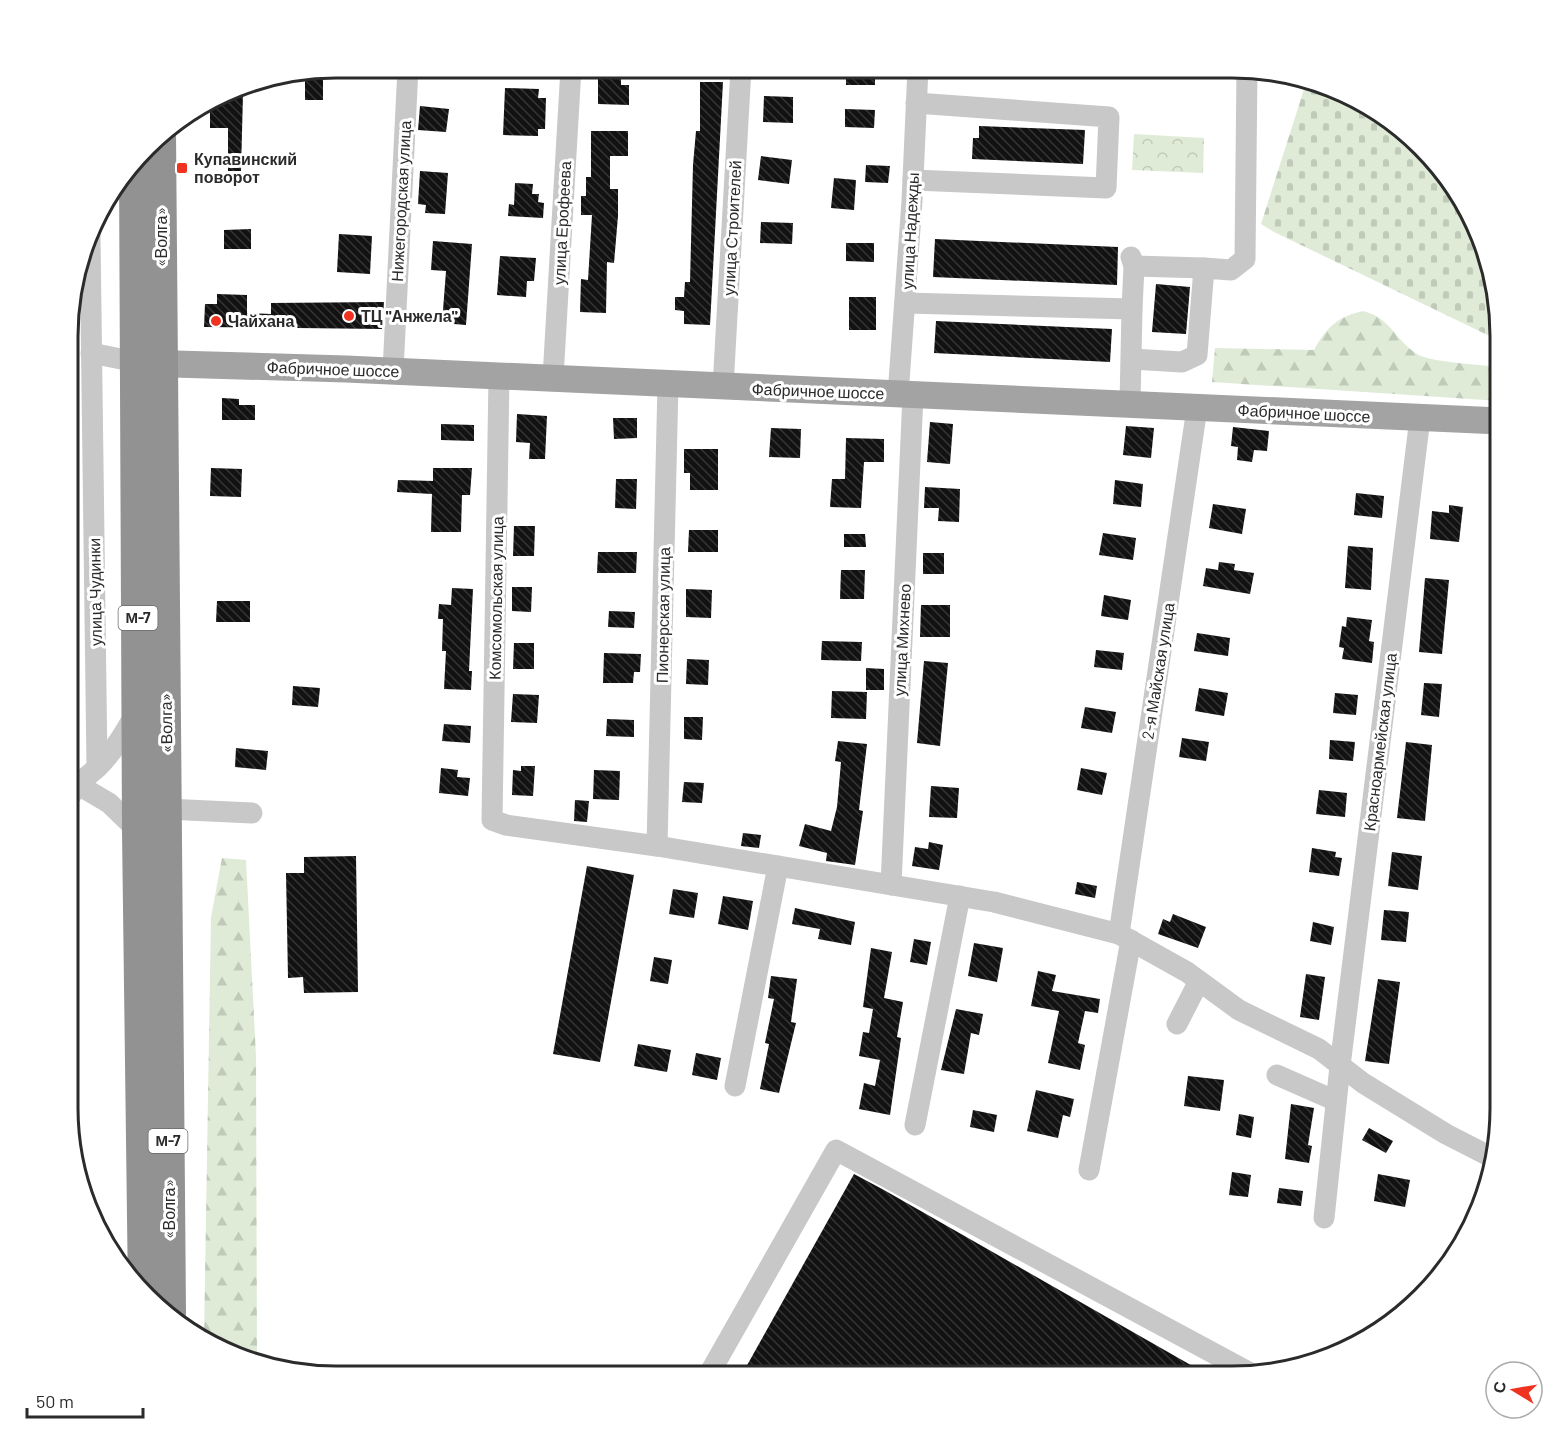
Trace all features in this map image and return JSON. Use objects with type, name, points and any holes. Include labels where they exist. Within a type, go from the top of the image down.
[{"type":"highway","name":"«Волга»","points":[[144,1280],[138,710],[149,363],[159,148]]},
{"type":"highway","name":"«Волга»","points":[[136,173],[149,363],[166,809],[170,1305]]},
{"type":"main road","name":"Фабричное шоссе","points":[[149,363],[393,371],[1490,421]]},
{"type":"street","name":"Нижегородская улица","points":[[393,371],[408,78]]},
{"type":"street","name":"улица Ерофеева","points":[[553,378],[570,78]]},
{"type":"street","name":"улица Строителей","points":[[723,387],[740,78]]},
{"type":"street","name":"улица Надежды","points":[[906,395],[906,303],[917,78]]},
{"type":"street","points":[[1130,404],[1132,261],[1231,270],[1245,259],[1247,79]]},
{"type":"street","points":[[913,180],[1106,188],[1109,117],[916,103]]},
{"type":"street","name":"улица Чудинки","points":[[90,259],[98,767]]},
{"type":"street","points":[[1132,359],[1182,362],[1197,355],[1204,268]]},
{"type":"street","points":[[906,303],[1132,309]]},
{"type":"street","points":[[91,353],[149,363]]},
{"type":"street","name":"Комсомольская улица","points":[[499,376],[492,820],[506,825],[657,846]]},
{"type":"street","name":"Пионерская улица","points":[[657,846],[668,384]]},
{"type":"street","name":"улица Михнево","points":[[891,885],[906,395]]},
{"type":"street","name":"2-я Майская улица","points":[[1089,1170],[1125,937],[1197,408]]},
{"type":"street","name":"Красноармейская улица","points":[[1324,1218],[1340,1066],[1420,418]]},
{"type":"street","points":[[78,782],[98,767],[116,746],[138,710]]},
{"type":"street","points":[[78,790],[109,803],[138,831]]},
{"type":"street","points":[[166,809],[252,813]]},
{"type":"street","points":[[657,846],[994,902],[1125,937],[1199,981],[1239,1010],[1304,1041],[1446,1134],[1486,1154]]},
{"type":"street","points":[[735,1086],[778,866]]},
{"type":"street","points":[[915,1125],[960,896]]},
{"type":"street","points":[[1177,1024],[1199,981]]},
{"type":"street","points":[[1277,1075],[1336,1101]]},
{"type":"street","points":[[714,1366],[836,1150],[1237,1366]]},
{"type":"green space","points":[[1304,89],[1346,105],[1376,121],[1415,153],[1447,192],[1470,237],[1481,269],[1488,302],[1490,336],[1274,232],[1261,224]]},
{"type":"green space","points":[[1134,134],[1204,138],[1203,173],[1132,170]]},
{"type":"green space","points":[[1363,311],[1372,314],[1386,324],[1409,348],[1423,357],[1490,366],[1490,400],[1212,382],[1215,348],[1314,350],[1323,335],[1346,316]]},
{"type":"green space","points":[[222,858],[246,860],[256,1056],[257,1353],[204,1329],[211,917]]},
{"type":"building","points":[[598,78],[621,78],[621,85],[629,85],[629,105],[598,104]]},
{"type":"building","points":[[846,78],[875,78],[875,85],[846,85]]},
{"type":"building","points":[[323,79],[323,100],[305,100],[305,80]]},
{"type":"building","points":[[700,82],[723,82],[710,325],[684,324],[684,311],[675,310],[675,297],[684,297],[685,282],[690,282],[693,165],[696,131],[700,131]]},
{"type":"building","points":[[505,88],[539,89],[538,98],[546,98],[545,129],[538,129],[538,136],[503,135]]},
{"type":"building","points":[[243,96],[241,171],[228,171],[228,128],[210,128],[210,111]]},
{"type":"building","points":[[764,96],[793,97],[793,123],[763,122]]},
{"type":"building","points":[[420,106],[449,109],[446,132],[418,130]]},
{"type":"building","points":[[845,109],[875,110],[874,128],[845,127]]},
{"type":"building","points":[[979,126],[1085,130],[1083,164],[972,159],[973,138],[979,138]]},
{"type":"building","points":[[591,131],[628,131],[628,156],[610,156],[610,189],[618,189],[618,216],[614,263],[607,262],[606,313],[580,312],[581,279],[588,280],[592,215],[581,215],[581,196],[586,196],[586,177],[591,177]]},
{"type":"building","points":[[761,156],[792,160],[789,184],[758,180]]},
{"type":"building","points":[[866,165],[890,166],[888,183],[865,182]]},
{"type":"building","points":[[420,171],[448,173],[445,214],[425,213],[426,205],[418,204]]},
{"type":"building","points":[[834,178],[856,180],[854,210],[831,208]]},
{"type":"building","points":[[515,183],[533,184],[532,194],[539,194],[538,202],[544,203],[543,218],[508,216],[509,204],[514,205]]},
{"type":"building","points":[[761,222],[793,223],[792,244],[760,243]]},
{"type":"building","points":[[251,229],[251,249],[224,249],[224,230]]},
{"type":"building","points":[[339,234],[372,236],[370,274],[337,272]]},
{"type":"building","points":[[935,239],[1118,247],[1117,285],[933,277]]},
{"type":"building","points":[[433,241],[472,244],[466,325],[442,323],[446,271],[431,270]]},
{"type":"building","points":[[846,243],[874,243],[874,262],[846,261]]},
{"type":"building","points":[[500,256],[536,258],[534,281],[527,281],[526,297],[497,295]]},
{"type":"building","points":[[1156,284],[1190,287],[1186,334],[1152,332]]},
{"type":"building","points":[[217,294],[247,295],[247,313],[271,314],[271,303],[384,302],[382,329],[204,327],[205,304],[217,304]]},
{"type":"building","points":[[849,297],[876,297],[876,330],[849,330]]},
{"type":"building","points":[[936,321],[1112,329],[1110,362],[934,353]]},
{"type":"building","points":[[222,398],[239,399],[239,405],[255,405],[255,420],[222,420]]},
{"type":"building","points":[[517,414],[547,416],[545,459],[529,459],[530,443],[516,442]]},
{"type":"building","points":[[613,418],[637,418],[637,438],[614,439]]},
{"type":"building","points":[[930,422],[953,424],[950,464],[927,462]]},
{"type":"building","points":[[441,424],[474,425],[474,441],[441,440]]},
{"type":"building","points":[[1126,426],[1154,428],[1151,458],[1123,455]]},
{"type":"building","points":[[1233,427],[1269,431],[1267,451],[1254,450],[1252,462],[1237,460],[1238,447],[1231,446]]},
{"type":"building","points":[[771,428],[801,429],[800,458],[769,457]]},
{"type":"building","points":[[846,438],[884,439],[884,462],[864,462],[861,508],[830,507],[832,479],[845,479]]},
{"type":"building","points":[[684,449],[718,449],[718,490],[690,490],[690,473],[684,473]]},
{"type":"building","points":[[211,468],[242,469],[241,497],[210,496]]},
{"type":"building","points":[[433,468],[472,468],[470,495],[462,495],[461,532],[431,532],[432,494],[397,492],[398,480],[433,481]]},
{"type":"building","points":[[616,479],[637,479],[636,509],[615,508]]},
{"type":"building","points":[[1115,480],[1143,484],[1141,507],[1113,504]]},
{"type":"building","points":[[925,487],[960,489],[959,522],[938,521],[939,508],[924,508]]},
{"type":"building","points":[[1356,493],[1384,496],[1382,518],[1354,515]]},
{"type":"building","points":[[1213,504],[1246,509],[1242,534],[1209,528]]},
{"type":"building","points":[[1449,505],[1463,507],[1459,542],[1430,539],[1432,511],[1449,513]]},
{"type":"building","points":[[514,526],[535,526],[534,556],[513,556]]},
{"type":"building","points":[[689,530],[718,530],[718,552],[688,552]]},
{"type":"building","points":[[1103,533],[1136,538],[1133,560],[1099,555]]},
{"type":"building","points":[[844,534],[865,534],[866,547],[844,547]]},
{"type":"building","points":[[1348,546],[1373,548],[1371,590],[1345,588]]},
{"type":"building","points":[[598,552],[637,552],[636,573],[597,573]]},
{"type":"building","points":[[923,553],[944,553],[944,574],[923,574]]},
{"type":"building","points":[[1219,562],[1235,564],[1234,570],[1254,573],[1250,594],[1203,586],[1206,568],[1218,570]]},
{"type":"building","points":[[841,570],[865,570],[864,599],[840,599]]},
{"type":"building","points":[[1425,578],[1449,580],[1442,654],[1419,652]]},
{"type":"building","points":[[512,587],[532,587],[531,612],[512,611]]},
{"type":"building","points":[[452,588],[473,589],[469,671],[472,671],[471,690],[444,689],[446,651],[442,651],[443,619],[438,619],[439,604],[451,605]]},
{"type":"building","points":[[686,589],[712,590],[711,618],[686,617]]},
{"type":"building","points":[[1104,595],[1131,600],[1128,620],[1101,616]]},
{"type":"building","points":[[217,601],[250,601],[250,622],[216,622]]},
{"type":"building","points":[[921,605],[950,605],[950,637],[920,637]]},
{"type":"building","points":[[609,611],[635,612],[634,628],[608,627]]},
{"type":"building","points":[[1347,617],[1372,620],[1369,641],[1374,642],[1372,663],[1342,659],[1344,648],[1339,647],[1342,626],[1346,627]]},
{"type":"building","points":[[1197,633],[1230,638],[1228,656],[1194,651]]},
{"type":"building","points":[[822,641],[862,642],[861,661],[821,660]]},
{"type":"building","points":[[514,643],[534,643],[534,669],[513,669]]},
{"type":"building","points":[[1096,650],[1124,653],[1122,670],[1094,667]]},
{"type":"building","points":[[604,653],[641,654],[640,672],[634,672],[633,683],[603,683]]},
{"type":"building","points":[[687,659],[709,660],[708,685],[686,684]]},
{"type":"building","points":[[924,661],[948,663],[940,746],[917,743]]},
{"type":"building","points":[[866,668],[884,669],[884,690],[866,690]]},
{"type":"building","points":[[1424,683],[1442,684],[1439,717],[1421,715]]},
{"type":"building","points":[[293,686],[320,688],[318,707],[292,705]]},
{"type":"building","points":[[1199,688],[1228,693],[1224,716],[1195,711]]},
{"type":"building","points":[[832,691],[867,692],[866,719],[831,718]]},
{"type":"building","points":[[1335,693],[1358,695],[1356,715],[1333,713]]},
{"type":"building","points":[[513,694],[539,695],[537,723],[511,722]]},
{"type":"building","points":[[1085,707],[1116,712],[1112,733],[1081,728]]},
{"type":"building","points":[[684,717],[703,717],[702,740],[684,739]]},
{"type":"building","points":[[607,719],[634,720],[634,737],[606,736]]},
{"type":"building","points":[[444,724],[471,726],[470,743],[442,741]]},
{"type":"building","points":[[1182,738],[1209,742],[1206,761],[1179,757]]},
{"type":"building","points":[[1330,740],[1355,742],[1353,761],[1329,759]]},
{"type":"building","points":[[838,741],[867,744],[859,810],[863,811],[855,865],[826,861],[827,853],[799,846],[805,824],[831,831],[837,807],[841,762],[835,761]]},
{"type":"building","points":[[1406,742],[1432,745],[1425,821],[1397,818]]},
{"type":"building","points":[[236,748],[268,751],[266,770],[235,767]]},
{"type":"building","points":[[521,766],[535,766],[533,796],[512,795],[513,770],[521,771]]},
{"type":"building","points":[[441,768],[458,770],[457,777],[470,778],[468,796],[439,793]]},
{"type":"building","points":[[1081,768],[1107,773],[1102,795],[1077,790]]},
{"type":"building","points":[[594,770],[620,771],[619,800],[593,799]]},
{"type":"building","points":[[684,782],[704,783],[702,803],[682,802]]},
{"type":"building","points":[[931,786],[959,788],[957,818],[929,817]]},
{"type":"building","points":[[1319,790],[1347,793],[1345,817],[1316,814]]},
{"type":"building","points":[[575,800],[589,801],[587,822],[574,821]]},
{"type":"building","points":[[743,833],[761,835],[759,848],[741,846]]},
{"type":"building","points":[[929,842],[943,845],[939,870],[912,866],[915,847],[928,849]]},
{"type":"building","points":[[1312,848],[1336,852],[1335,857],[1342,858],[1339,876],[1309,872]]},
{"type":"building","points":[[1392,852],[1422,856],[1418,890],[1388,886]]},
{"type":"building","points":[[356,856],[358,992],[304,993],[303,977],[288,978],[286,873],[304,873],[304,857]]},
{"type":"building","points":[[587,866],[634,875],[600,1062],[553,1054]]},
{"type":"building","points":[[1077,882],[1097,886],[1095,898],[1075,894]]},
{"type":"building","points":[[673,889],[698,893],[694,918],[669,914]]},
{"type":"building","points":[[723,896],[753,901],[748,930],[718,924]]},
{"type":"building","points":[[795,908],[855,922],[851,945],[818,939],[820,929],[792,924]]},
{"type":"building","points":[[1384,910],[1409,912],[1406,942],[1381,940]]},
{"type":"building","points":[[1173,914],[1206,927],[1198,948],[1158,934],[1163,919],[1170,922]]},
{"type":"building","points":[[1313,922],[1334,927],[1331,945],[1310,941]]},
{"type":"building","points":[[914,939],[931,942],[927,965],[910,962]]},
{"type":"building","points":[[974,943],[1003,948],[997,982],[968,976]]},
{"type":"building","points":[[871,948],[892,952],[884,998],[903,1002],[897,1037],[901,1038],[890,1115],[859,1109],[864,1083],[875,1086],[880,1060],[859,1056],[863,1032],[869,1033],[873,1009],[863,1007]]},
{"type":"building","points":[[654,957],[672,960],[668,984],[650,981]]},
{"type":"building","points":[[1038,971],[1056,975],[1052,991],[1100,999],[1098,1013],[1085,1011],[1078,1043],[1085,1045],[1080,1070],[1048,1063],[1059,1011],[1031,1006]]},
{"type":"building","points":[[1306,974],[1325,977],[1319,1020],[1300,1017]]},
{"type":"building","points":[[771,976],[797,979],[791,1022],[796,1023],[779,1093],[760,1089],[769,1044],[765,1043],[774,999],[768,998]]},
{"type":"building","points":[[1378,979],[1400,982],[1389,1064],[1365,1061]]},
{"type":"building","points":[[956,1009],[983,1014],[979,1035],[971,1033],[964,1074],[941,1070]]},
{"type":"building","points":[[638,1044],[671,1050],[667,1072],[634,1066]]},
{"type":"building","points":[[696,1053],[721,1058],[717,1080],[692,1075]]},
{"type":"building","points":[[1188,1076],[1224,1080],[1220,1111],[1184,1106]]},
{"type":"building","points":[[1036,1090],[1074,1099],[1070,1117],[1063,1115],[1058,1138],[1027,1131]]},
{"type":"building","points":[[1291,1104],[1314,1108],[1308,1145],[1312,1146],[1309,1163],[1285,1159]]},
{"type":"building","points":[[973,1110],[997,1115],[994,1132],[970,1127]]},
{"type":"building","points":[[1239,1114],[1254,1117],[1251,1138],[1236,1135]]},
{"type":"building","points":[[1369,1128],[1393,1141],[1386,1153],[1362,1140]]},
{"type":"building","points":[[1232,1172],[1251,1175],[1248,1197],[1229,1195]]},
{"type":"building","points":[[854,1174],[1192,1366],[747,1366]]},
{"type":"building","points":[[1378,1174],[1410,1180],[1405,1207],[1374,1201]]},
{"type":"building","points":[[1279,1188],[1303,1191],[1301,1206],[1277,1203]]},
{"type":"place","name":"Купавинский поворот","points":[[182,168]]},
{"type":"place","name":"ТЦ \"Анжела\"","points":[[349,316]]},
{"type":"place","name":"Чайхана","points":[[216,321]]}]
